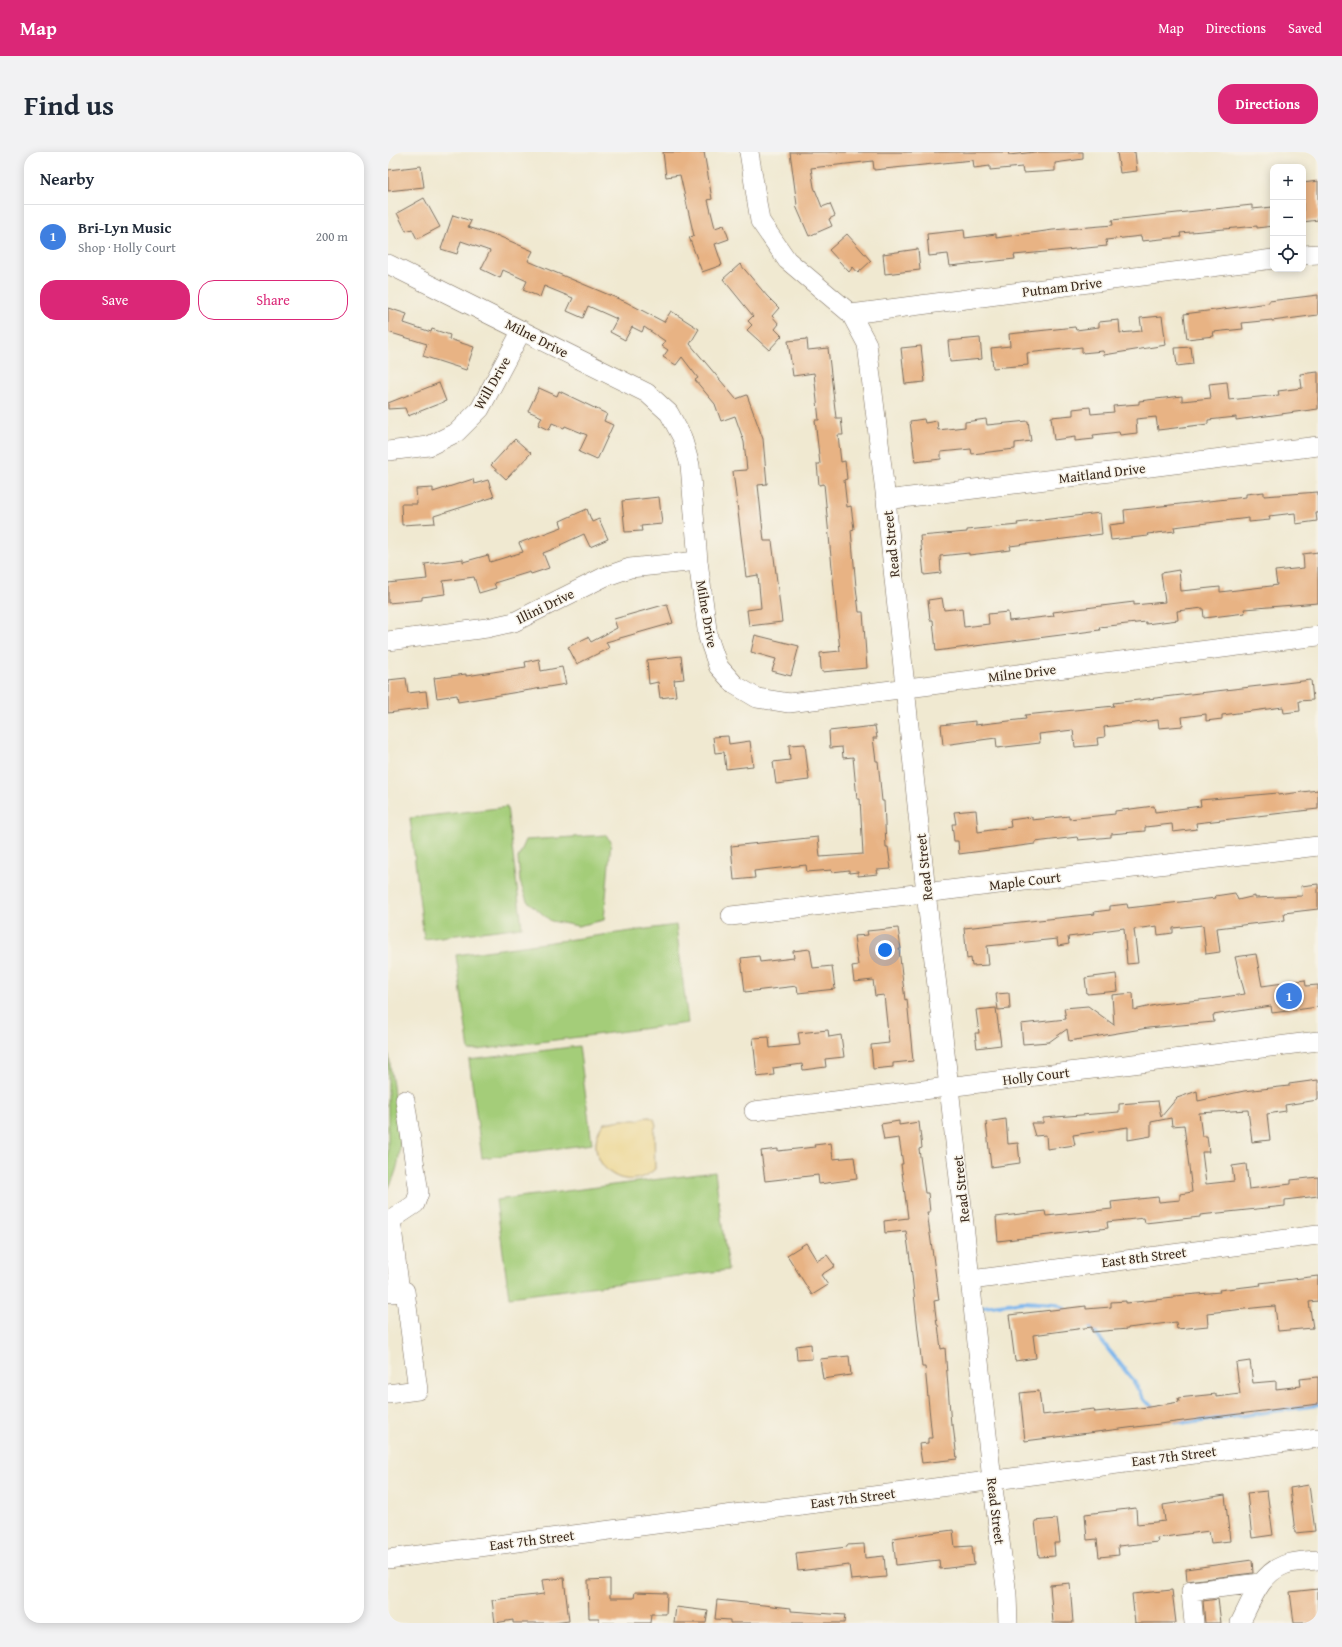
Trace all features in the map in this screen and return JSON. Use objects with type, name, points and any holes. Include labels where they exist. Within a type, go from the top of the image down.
[{"type":"street","name":"Read Street","points":[[749,152],[760,221],[787,260],[851,314],[867,344],[886,500],[926,893],[950,1087],[992,1480],[1007,1595],[1008,1623]]},
{"type":"street","points":[[1306,256],[1318,254]]},
{"type":"street","name":"Putnam Drive","points":[[851,314],[1270,259]]},
{"type":"street","name":"Milne Drive","points":[[388,264],[647,393],[669,413],[682,437],[690,465],[698,561],[708,637],[718,666],[735,685],[757,698],[789,703],[1318,636]]},
{"type":"street","name":"Will Drive","points":[[388,451],[429,446],[457,432],[480,409],[522,330]]},
{"type":"street","name":"Maitland Drive","points":[[886,500],[1318,446]]},
{"type":"street","name":"Illini Drive","points":[[388,641],[487,628],[514,622],[610,574],[630,568],[698,561]]},
{"type":"street","name":"Maple Court","points":[[731,916],[1318,846]]},
{"type":"street","name":"Holly Court","points":[[754,1111],[1318,1041]]},
{"type":"street","points":[[388,1394],[418,1390],[404,1291],[394,1293],[391,1220],[415,1204],[419,1193],[405,1100]]},
{"type":"street","name":"East 8th Street","points":[[971,1280],[1318,1235]]},
{"type":"street","name":"East 7th Street","points":[[392,1554],[1318,1438]]},
{"type":"street","points":[[1240,1623],[1260,1583],[1272,1571],[1285,1564],[1318,1560]]},
{"type":"street","points":[[1194,1623],[1191,1591],[1260,1583]]},
{"type":"green space","points":[[507,807],[522,927],[424,939],[410,818]]},
{"type":"green space","points":[[605,835],[611,841],[604,920],[578,926],[551,921],[527,901],[520,882],[518,858],[526,840]]},
{"type":"green space","points":[[676,925],[688,1023],[469,1051],[456,955]]},
{"type":"green space","points":[[579,1046],[592,1144],[482,1158],[469,1060]]},
{"type":"green space","points":[[388,1048],[400,1140],[397,1165],[394,1177],[388,1189]]},
{"type":"green space","points":[[715,1172],[728,1270],[509,1297],[496,1200]]},
{"type":"sand","points":[[647,1116],[654,1119],[656,1125],[654,1131],[655,1169],[642,1177],[629,1179],[617,1177],[607,1170],[599,1160],[596,1148],[597,1135],[604,1123],[622,1120],[639,1120]]},
{"type":"building","points":[[663,152],[704,152],[712,199],[708,200],[715,228],[724,225],[729,239],[715,244],[722,265],[702,272],[689,237],[694,236],[680,175],[666,177]]},
{"type":"building","points":[[790,152],[1008,152],[1009,155],[1035,152],[1083,152],[1083,159],[1055,163],[1055,171],[1023,173],[1022,167],[990,170],[990,166],[974,168],[973,160],[874,170],[873,161],[811,168],[814,187],[822,207],[830,204],[835,216],[829,219],[832,226],[809,236],[796,206]]},
{"type":"building","points":[[1117,152],[1135,152],[1137,171],[1120,173]]},
{"type":"building","points":[[421,166],[424,187],[388,191],[388,170]]},
{"type":"building","points":[[1318,181],[1318,220],[1306,222],[1306,183]]},
{"type":"building","points":[[424,198],[440,227],[417,239],[412,229],[406,231],[397,213]]},
{"type":"building","points":[[1252,205],[1252,209],[1270,207],[1270,226],[1257,228],[1257,226],[1180,233],[1181,237],[1142,241],[1141,236],[1106,240],[1107,246],[1014,255],[1015,259],[950,266],[948,254],[929,256],[927,234],[964,230],[965,238],[996,234],[996,238],[1053,230],[1113,225],[1112,220]]},
{"type":"building","points":[[453,215],[471,221],[468,227],[496,235],[533,251],[528,261],[626,302],[664,322],[671,311],[699,329],[690,344],[736,399],[747,395],[763,439],[767,484],[758,485],[764,541],[772,541],[782,622],[749,626],[747,610],[761,608],[758,575],[746,577],[733,471],[747,470],[744,442],[735,416],[721,421],[715,404],[695,380],[698,378],[682,357],[676,365],[663,357],[668,350],[662,346],[665,341],[644,327],[642,332],[632,327],[625,340],[610,332],[617,319],[588,306],[583,318],[567,311],[573,298],[544,286],[540,297],[523,290],[527,281],[503,270],[500,278],[481,269],[490,251],[461,241],[457,254],[441,249]]},
{"type":"building","points":[[847,234],[871,261],[858,273],[853,267],[849,272],[829,250]]},
{"type":"building","points":[[918,249],[920,270],[885,274],[883,254]]},
{"type":"building","points":[[740,264],[779,308],[772,316],[779,324],[775,329],[782,336],[769,350],[747,330],[752,325],[748,321],[753,316],[723,279]]},
{"type":"building","points":[[1318,295],[1318,315],[1242,323],[1243,329],[1213,332],[1214,336],[1187,339],[1184,314]]},
{"type":"building","points":[[388,308],[407,314],[404,323],[431,332],[432,329],[450,335],[449,339],[474,347],[466,370],[423,356],[427,344],[388,332]]},
{"type":"building","points":[[1162,316],[1166,345],[1104,355],[1103,351],[1082,353],[1082,347],[1027,353],[1028,365],[993,368],[991,348],[1010,346],[1009,334],[1075,327],[1076,330],[1099,327],[1099,322],[1119,320],[1120,333],[1142,331],[1140,318]]},
{"type":"building","points":[[980,338],[982,359],[950,362],[948,341]]},
{"type":"building","points":[[807,339],[808,350],[828,348],[836,418],[841,418],[843,435],[838,435],[841,462],[845,461],[847,479],[844,480],[847,507],[851,506],[854,529],[851,530],[856,587],[859,612],[863,612],[867,668],[822,672],[821,668],[820,653],[840,651],[824,484],[819,485],[817,464],[820,464],[815,420],[819,420],[814,373],[793,376],[788,341]]},
{"type":"building","points":[[921,346],[925,382],[905,384],[901,348]]},
{"type":"building","points":[[1191,347],[1193,364],[1177,366],[1175,348]]},
{"type":"building","points":[[1318,372],[1318,409],[1236,420],[1236,417],[1208,420],[1208,424],[1158,430],[1156,417],[1136,419],[1137,433],[1120,435],[1119,432],[1093,435],[1094,439],[1075,441],[1075,437],[1054,440],[1051,417],[1073,415],[1073,409],[1090,407],[1091,414],[1114,412],[1113,406],[1139,404],[1139,401],[1182,396],[1182,401],[1211,398],[1209,384],[1227,382],[1229,400],[1279,395],[1278,391],[1302,388],[1300,374]]},
{"type":"building","points":[[439,383],[446,401],[408,416],[405,408],[388,409],[388,403]]},
{"type":"building","points":[[539,388],[557,396],[559,391],[607,414],[604,421],[613,425],[597,460],[579,452],[587,435],[565,426],[564,428],[552,423],[549,430],[538,425],[542,417],[528,411]]},
{"type":"building","points":[[924,419],[925,423],[937,421],[938,430],[965,427],[965,422],[986,419],[987,425],[1028,421],[1031,441],[1015,443],[1015,449],[972,454],[971,449],[941,452],[941,459],[915,462],[910,421]]},
{"type":"building","points":[[515,439],[531,453],[506,479],[491,465]]},
{"type":"building","points":[[473,479],[474,484],[488,480],[494,497],[434,516],[435,523],[402,525],[401,504],[417,504],[416,489],[433,488],[433,492]]},
{"type":"building","points":[[1264,492],[1264,496],[1318,492],[1318,513],[1316,513],[1317,521],[1296,524],[1295,513],[1269,516],[1270,520],[1249,522],[1249,518],[1174,527],[1175,531],[1111,540],[1109,525],[1125,523],[1124,510],[1246,497],[1246,494]]},
{"type":"building","points":[[659,497],[662,524],[641,526],[642,531],[625,532],[622,501]]},
{"type":"building","points":[[587,509],[592,522],[599,519],[608,539],[590,547],[584,534],[560,545],[561,546],[543,553],[549,568],[494,583],[496,588],[479,593],[474,577],[443,581],[445,594],[422,597],[422,600],[388,603],[388,583],[427,579],[425,564],[463,559],[463,562],[488,555],[490,562],[523,552],[519,543],[562,527],[560,521]]},
{"type":"building","points":[[1100,513],[1102,534],[1010,546],[1011,550],[969,555],[969,553],[940,556],[941,573],[924,575],[920,536],[967,532],[967,530],[1018,525],[1017,523]]},
{"type":"building","points":[[1318,552],[1318,603],[1244,609],[1245,613],[1204,618],[1203,608],[1177,611],[1178,620],[1099,627],[1100,630],[936,651],[933,620],[930,620],[928,600],[942,598],[944,610],[962,608],[964,627],[989,624],[988,614],[1008,612],[1009,621],[1054,616],[1053,612],[1134,602],[1134,605],[1165,602],[1161,573],[1179,570],[1181,591],[1220,587],[1220,592],[1277,585],[1275,571],[1304,568],[1303,554]]},
{"type":"building","points":[[667,604],[673,623],[606,642],[609,648],[577,664],[568,647],[588,637],[591,642],[617,628],[614,619]]},
{"type":"building","points":[[755,635],[799,646],[791,676],[772,671],[776,659],[751,652]]},
{"type":"building","points":[[681,656],[684,679],[674,680],[676,696],[660,698],[658,682],[649,684],[647,660]]},
{"type":"building","points":[[539,659],[541,671],[562,667],[566,684],[458,702],[457,695],[437,698],[434,678],[466,674],[466,676],[526,667],[525,662]]},
{"type":"building","points":[[406,678],[408,693],[426,691],[428,708],[388,713],[388,680]]},
{"type":"building","points":[[1311,680],[1313,700],[1299,701],[1300,711],[1284,713],[1283,707],[1222,715],[1222,719],[1206,721],[1206,714],[1182,717],[1183,726],[1159,728],[1158,720],[1104,727],[1105,737],[1097,738],[1098,745],[1075,747],[1073,730],[1039,734],[1040,743],[997,748],[996,738],[943,745],[941,725],[975,721],[975,725],[1026,719],[1025,715],[1114,706],[1113,703]]},
{"type":"building","points":[[875,726],[877,738],[873,738],[876,761],[878,761],[882,801],[884,801],[886,847],[888,847],[891,869],[877,870],[878,874],[858,876],[858,872],[849,873],[849,870],[807,872],[806,865],[754,871],[755,878],[734,880],[731,846],[818,837],[820,857],[863,854],[860,799],[857,799],[853,757],[843,758],[842,747],[830,748],[829,731]]},
{"type":"building","points":[[728,736],[729,744],[750,741],[753,766],[726,769],[724,752],[715,753],[713,737]]},
{"type":"building","points":[[805,744],[809,780],[776,784],[773,762],[790,760],[789,745]]},
{"type":"building","points":[[1318,790],[1318,809],[1196,823],[1197,829],[1173,832],[1172,824],[1145,827],[1145,831],[1111,834],[1111,837],[1078,840],[1077,837],[959,854],[958,841],[954,841],[952,824],[956,824],[954,812],[976,810],[978,832],[1011,827],[1010,820],[1032,817],[1032,820],[1069,816],[1069,819],[1115,814],[1115,811],[1154,806],[1155,812],[1201,806],[1200,800],[1278,793],[1278,795]]},
{"type":"building","points":[[1318,884],[1318,909],[1284,913],[1285,920],[1217,928],[1220,952],[1206,954],[1203,925],[1173,928],[1173,933],[1158,935],[1157,926],[1134,929],[1138,963],[1127,964],[1124,928],[1068,937],[1069,944],[1058,946],[1057,939],[987,946],[989,965],[972,966],[971,958],[967,959],[964,928],[1095,914],[1094,912],[1110,910],[1110,906],[1127,904],[1128,908],[1216,898],[1215,896],[1235,893],[1238,900],[1255,896],[1255,898],[1302,896],[1301,886]]},
{"type":"building","points":[[898,928],[901,949],[899,949],[905,1000],[907,999],[913,1061],[893,1063],[893,1067],[873,1069],[871,1045],[889,1043],[884,995],[875,996],[873,980],[854,982],[852,966],[858,965],[854,936],[868,935],[867,931]]},
{"type":"building","points":[[810,949],[813,968],[832,966],[835,989],[798,993],[797,986],[745,992],[741,958],[759,956],[760,962],[794,958],[793,951]]},
{"type":"building","points":[[1256,954],[1262,986],[1305,980],[1306,986],[1318,985],[1318,1007],[1272,1013],[1271,1006],[1213,1015],[1214,1022],[1148,1028],[1069,1041],[1067,1029],[1049,1042],[1023,1044],[1021,1024],[1066,1019],[1064,1008],[1088,1006],[1114,1025],[1112,995],[1133,993],[1134,1010],[1160,1004],[1245,994],[1235,957]]},
{"type":"building","points":[[1116,974],[1118,991],[1087,994],[1085,978]]},
{"type":"building","points":[[1009,993],[1010,1009],[998,1010],[996,994]]},
{"type":"building","points":[[996,1008],[1001,1045],[977,1048],[975,1033],[979,1033],[976,1010]]},
{"type":"building","points":[[828,1030],[829,1037],[841,1035],[844,1057],[825,1059],[826,1067],[803,1070],[802,1064],[773,1068],[774,1075],[757,1077],[753,1038],[769,1037],[770,1048],[800,1045],[798,1033]]},
{"type":"building","points":[[1318,1080],[1318,1100],[1285,1105],[1286,1111],[1267,1114],[1270,1140],[1252,1142],[1248,1110],[1199,1113],[1202,1136],[1207,1136],[1209,1152],[1202,1152],[1206,1184],[1234,1181],[1232,1166],[1246,1164],[1249,1189],[1291,1184],[1291,1180],[1318,1177],[1318,1196],[1285,1200],[1285,1206],[1200,1215],[1200,1217],[1145,1223],[1144,1218],[1107,1222],[1108,1228],[998,1241],[996,1217],[1045,1211],[1046,1216],[1112,1209],[1111,1202],[1158,1197],[1159,1202],[1180,1200],[1180,1194],[1192,1192],[1184,1125],[1172,1126],[1171,1118],[1151,1122],[1151,1136],[1128,1140],[1128,1127],[1073,1135],[1075,1145],[1047,1149],[1046,1135],[1035,1136],[1031,1123],[1043,1123],[1043,1118],[1119,1112],[1119,1104],[1158,1101],[1161,1117],[1177,1098],[1197,1091],[1198,1101],[1244,1091],[1289,1086],[1289,1084]]},
{"type":"building","points":[[1006,1119],[1008,1144],[1018,1143],[1020,1163],[991,1167],[986,1122]]},
{"type":"building","points":[[899,1121],[899,1125],[919,1122],[922,1148],[919,1149],[925,1193],[928,1193],[930,1212],[927,1212],[939,1300],[934,1301],[941,1349],[945,1348],[951,1425],[953,1425],[957,1459],[922,1463],[919,1444],[928,1443],[928,1438],[932,1438],[925,1367],[922,1367],[906,1231],[885,1233],[884,1221],[908,1218],[899,1138],[884,1140],[881,1124]]},
{"type":"building","points":[[831,1143],[833,1159],[854,1157],[857,1179],[819,1184],[818,1175],[765,1181],[761,1151],[778,1149],[778,1151],[815,1147],[814,1145]]},
{"type":"building","points":[[806,1243],[817,1261],[827,1255],[835,1266],[821,1275],[828,1285],[812,1295],[787,1255]]},
{"type":"building","points":[[1318,1276],[1318,1301],[1309,1302],[1313,1328],[1278,1331],[1275,1306],[1207,1313],[1208,1326],[1177,1329],[1176,1322],[1128,1329],[1092,1332],[1092,1327],[1033,1335],[1036,1358],[1015,1361],[1009,1315],[1086,1306],[1086,1309],[1111,1307],[1111,1302],[1126,1301],[1126,1303],[1174,1298],[1174,1296],[1220,1292],[1219,1290],[1261,1285],[1260,1283]]},
{"type":"building","points":[[811,1344],[812,1359],[797,1360],[796,1346]]},
{"type":"building","points":[[849,1356],[851,1375],[823,1379],[820,1359]]},
{"type":"building","points":[[1250,1361],[1253,1383],[1276,1381],[1276,1389],[1301,1386],[1300,1379],[1318,1377],[1318,1404],[1025,1441],[1020,1393],[1039,1391],[1042,1415],[1094,1409],[1095,1412],[1149,1407],[1179,1402],[1178,1398],[1216,1394],[1216,1397],[1240,1394],[1236,1363]]},
{"type":"building","points":[[1309,1485],[1315,1531],[1295,1533],[1290,1488]]},
{"type":"building","points":[[1267,1491],[1273,1535],[1252,1538],[1247,1493]]},
{"type":"building","points":[[1225,1495],[1230,1541],[1211,1543],[1209,1531],[1157,1538],[1158,1542],[1118,1546],[1119,1555],[1099,1557],[1097,1539],[1087,1540],[1085,1514],[1136,1508],[1137,1524],[1165,1521],[1163,1505]]},
{"type":"building","points":[[1057,1519],[1060,1543],[1054,1543],[1055,1556],[1039,1557],[1035,1521]]},
{"type":"building","points":[[953,1530],[955,1547],[972,1546],[974,1565],[940,1569],[939,1560],[896,1565],[893,1538]]},
{"type":"building","points":[[864,1544],[865,1558],[884,1556],[886,1577],[851,1580],[849,1565],[798,1571],[796,1553],[847,1547],[847,1545]]},
{"type":"building","points":[[1252,1560],[1253,1573],[1187,1581],[1186,1569]]},
{"type":"building","points":[[564,1578],[569,1621],[554,1623],[513,1623],[513,1620],[495,1623],[492,1600],[544,1594],[542,1580]]},
{"type":"building","points":[[610,1579],[610,1598],[634,1598],[635,1592],[667,1593],[666,1614],[651,1614],[650,1623],[599,1623],[599,1618],[589,1618],[588,1580]]},
{"type":"building","points":[[1070,1583],[1073,1623],[1053,1623],[1050,1585]]},
{"type":"building","points":[[1318,1589],[1318,1623],[1294,1623],[1290,1592]]},
{"type":"building","points":[[1172,1590],[1176,1623],[1135,1623],[1132,1594]]},
{"type":"building","points":[[1218,1599],[1221,1623],[1205,1623],[1203,1601]]},
{"type":"building","points":[[717,1600],[791,1608],[791,1611],[845,1615],[844,1623],[730,1623],[730,1620],[715,1619]]},
{"type":"building","points":[[676,1607],[708,1611],[706,1623],[674,1623]]},
{"type":"waterway","points":[[983,1307],[1023,1302],[1055,1304],[1069,1311]]},
{"type":"waterway","points":[[1087,1323],[1133,1380],[1145,1401],[1156,1409]]},
{"type":"waterway","points":[[1175,1421],[1188,1423],[1318,1405]]},
{"type":"place","name":"Bri-Lyn Music","points":[[1289,996]]}]
